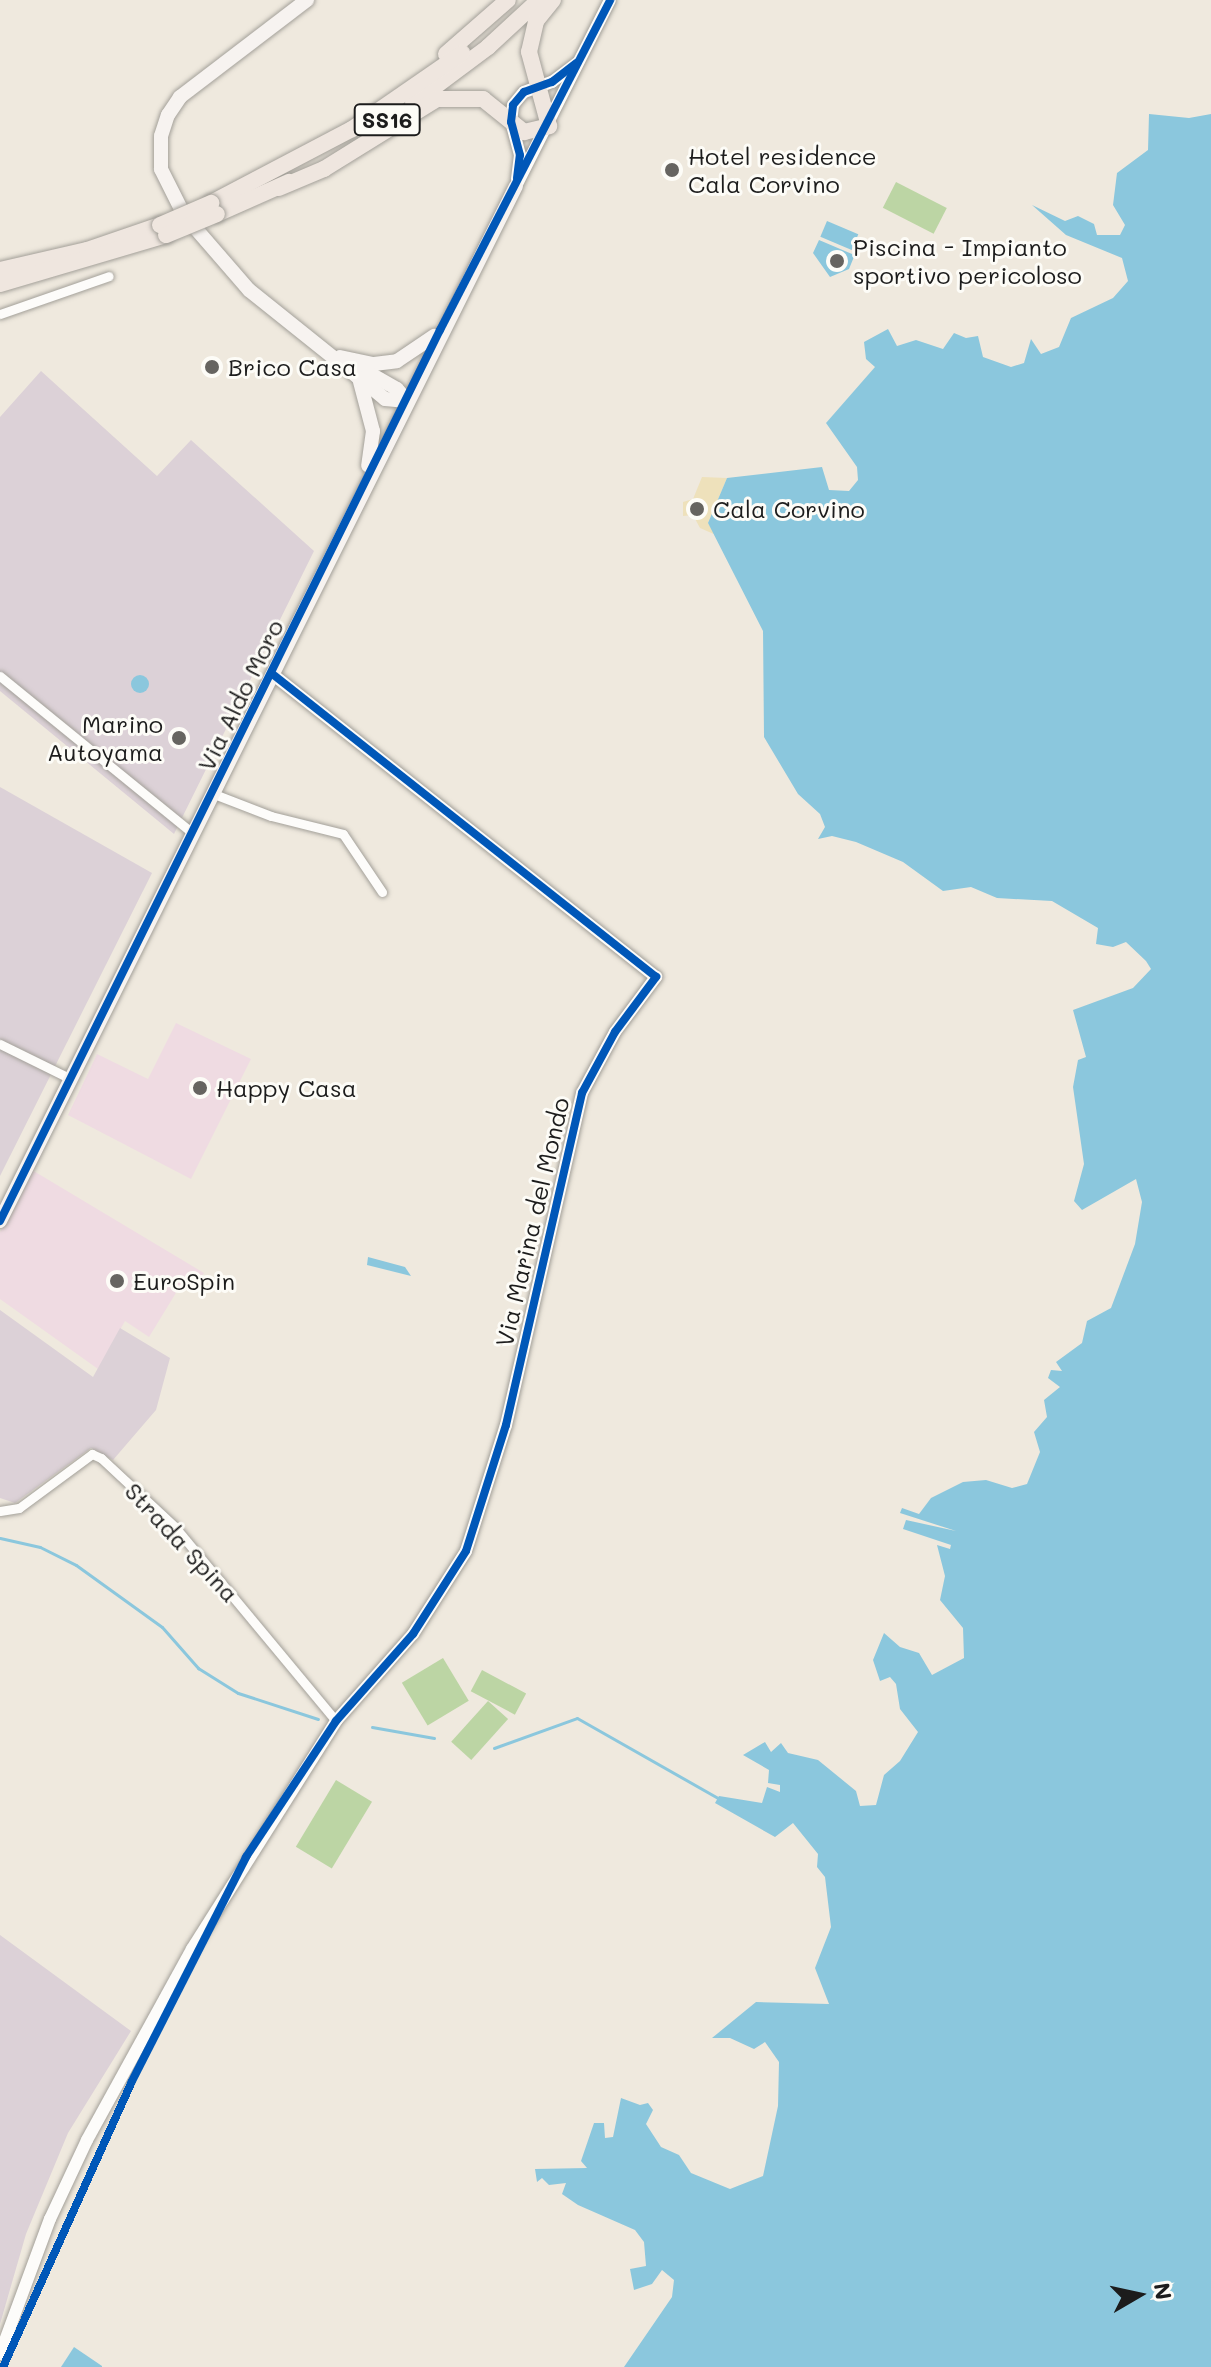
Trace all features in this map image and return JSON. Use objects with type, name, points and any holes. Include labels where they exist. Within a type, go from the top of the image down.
[{"type":"highway","name":"SS16","points":[[294,163],[302,152],[440,58],[508,0]]},
{"type":"highway","name":"SS16","points":[[214,209],[397,100],[524,0]]},
{"type":"highway","name":"SS16","points":[[279,188],[406,108],[488,47],[539,0]]},
{"type":"highway","points":[[511,122],[524,132],[549,126],[529,52],[536,21],[553,0]]},
{"type":"highway","name":"SS16","points":[[0,284],[163,230],[324,169],[437,99],[483,99],[511,122]]},
{"type":"highway","name":"SS16","points":[[0,270],[163,230]]},
{"type":"main road","points":[[181,209],[161,169],[161,136],[168,115],[180,97],[307,0]]},
{"type":"main road","name":"Via Aldo Moro","points":[[0,1221],[191,832],[214,794],[440,330],[516,186]]},
{"type":"main road","points":[[197,230],[249,290],[385,399],[407,401]]},
{"type":"main road","points":[[349,362],[397,361],[440,330]]},
{"type":"main road","points":[[324,348],[397,389],[407,401]]},
{"type":"main road","points":[[359,378],[373,431],[362,490]]},
{"type":"street","points":[[516,186],[610,0]]},
{"type":"street","points":[[516,186],[520,155],[511,122],[518,98],[580,60]]},
{"type":"street","points":[[0,314],[109,276]]},
{"type":"street","name":"Via Marina del Mondo","points":[[0,2354],[50,2219],[87,2140],[246,1857],[336,1721],[413,1634],[466,1551],[506,1425],[582,1093],[615,1032],[656,977],[272,674]]},
{"type":"street","points":[[0,676],[191,832]]},
{"type":"street","points":[[214,794],[271,816],[343,834],[382,892]]},
{"type":"street","points":[[0,1044],[71,1079]]},
{"type":"street","name":"Strada Spina","points":[[0,1511],[19,1508],[92,1454],[101,1458],[175,1527],[336,1721]]},
{"type":"shaded area","points":[[41,371],[157,476],[191,440],[314,551],[174,834],[0,691],[0,417]]},
{"type":"shaded area","points":[[0,787],[152,873],[0,1176]]},
{"type":"shaded area","points":[[176,1023],[251,1059],[191,1179],[68,1115],[97,1054],[148,1079]]},
{"type":"shaded area","points":[[32,1170],[204,1273],[193,1290],[182,1283],[149,1337],[125,1321],[98,1369],[0,1299],[0,1232]]},
{"type":"shaded area","points":[[0,1310],[93,1377],[120,1328],[170,1358],[156,1410],[113,1460],[91,1448],[15,1503],[0,1498]]},
{"type":"shaded area","points":[[0,1935],[131,2031],[68,2133],[26,2234],[0,2324]]},
{"type":"green space","points":[[896,182],[947,208],[934,234],[883,208]]},
{"type":"green space","points":[[443,1658],[469,1701],[428,1726],[402,1683]]},
{"type":"green space","points":[[482,1670],[526,1693],[515,1715],[471,1691]]},
{"type":"green space","points":[[488,1701],[508,1719],[471,1760],[451,1742]]},
{"type":"green space","points":[[336,1780],[372,1802],[332,1868],[296,1847]]},
{"type":"sand","name":"Cala Corvino","points":[[702,477],[727,478],[708,523],[716,535],[700,528],[693,515],[683,516],[683,502],[693,499]]},
{"type":"water","points":[[1149,114],[1189,118],[1211,114],[1211,2367],[624,2367],[672,2297],[674,2280],[662,2270],[652,2284],[634,2290],[630,2269],[646,2266],[644,2242],[635,2230],[578,2205],[562,2194],[566,2183],[549,2185],[542,2178],[537,2182],[535,2169],[587,2168],[581,2161],[594,2123],[604,2123],[605,2138],[613,2137],[621,2098],[640,2105],[648,2103],[653,2110],[646,2124],[661,2147],[679,2155],[691,2173],[730,2189],[763,2176],[778,2106],[779,2062],[765,2042],[754,2049],[730,2038],[712,2038],[756,2002],[829,2004],[815,1968],[831,1927],[825,1877],[817,1867],[818,1854],[793,1823],[775,1837],[715,1803],[719,1796],[762,1803],[767,1787],[780,1792],[780,1785],[768,1783],[769,1770],[743,1755],[765,1742],[771,1752],[781,1743],[788,1753],[818,1760],[856,1791],[860,1806],[876,1805],[884,1775],[900,1761],[918,1732],[900,1709],[896,1684],[890,1677],[880,1681],[873,1660],[884,1633],[900,1647],[919,1653],[932,1675],[964,1658],[963,1628],[940,1600],[945,1576],[937,1545],[950,1549],[951,1545],[903,1529],[906,1520],[956,1531],[900,1513],[902,1508],[919,1514],[931,1498],[963,1482],[986,1480],[1012,1488],[1027,1484],[1040,1452],[1034,1432],[1047,1417],[1044,1400],[1060,1387],[1048,1378],[1051,1370],[1062,1371],[1056,1362],[1082,1343],[1087,1321],[1111,1308],[1135,1244],[1142,1202],[1136,1179],[1082,1210],[1074,1201],[1084,1164],[1073,1087],[1078,1060],[1086,1057],[1073,1010],[1133,988],[1151,969],[1146,961],[1126,942],[1113,947],[1096,944],[1098,928],[1052,901],[997,898],[971,887],[943,891],[903,862],[856,842],[832,836],[818,839],[825,827],[820,814],[798,794],[764,737],[763,631],[708,523],[727,478],[822,467],[829,490],[849,491],[858,480],[857,467],[826,423],[875,367],[866,359],[864,342],[888,329],[897,346],[916,340],[943,349],[954,333],[966,338],[978,336],[983,357],[1011,367],[1024,363],[1031,339],[1041,354],[1059,347],[1071,318],[1113,298],[1128,281],[1122,258],[1066,235],[1032,205],[1065,221],[1078,216],[1094,224],[1097,235],[1120,235],[1125,225],[1113,205],[1117,173],[1148,150]]},
{"type":"water","points":[[827,221],[858,234],[852,250],[820,237]]},
{"type":"water","name":"Piscina - Impianto sportivo pericoloso","points":[[819,240],[852,254],[858,247],[849,269],[830,277],[813,253]]},
{"type":"water","points":[[140,675],[149,684],[140,693],[131,684]]},
{"type":"water","points":[[368,1257],[405,1267],[411,1276],[367,1265]]},
{"type":"water","points":[[74,2347],[102,2366],[102,2367],[61,2367]]},
{"type":"waterway","points":[[0,1538],[40,1547],[76,1565],[162,1627],[198,1668],[238,1693],[318,1719]]},
{"type":"waterway","points":[[494,1748],[577,1718],[718,1798]]},
{"type":"waterway","points":[[372,1727],[434,1738]]},
{"type":"cycle path","points":[[0,1221],[440,330],[610,0]]},
{"type":"cycle path","points":[[517,178],[520,155],[511,122],[513,105],[524,92],[552,82],[576,63]]},
{"type":"cycle path","points":[[3,2367],[131,2083],[246,1857],[336,1721],[413,1634],[466,1551],[506,1425],[582,1093],[615,1032],[656,977],[272,674]]},
{"type":"place","name":"Hotel residence Cala Corvino","points":[[672,170]]},
{"type":"place","name":"Piscina - Impianto sportivo pericoloso","points":[[837,261]]},
{"type":"place","name":"Brico Casa","points":[[212,367]]},
{"type":"place","name":"Cala Corvino","points":[[697,509]]},
{"type":"place","name":"Marino Autoyama","points":[[179,738]]},
{"type":"place","name":"Happy Casa","points":[[200,1088]]},
{"type":"place","name":"EuroSpin","points":[[117,1281]]}]
